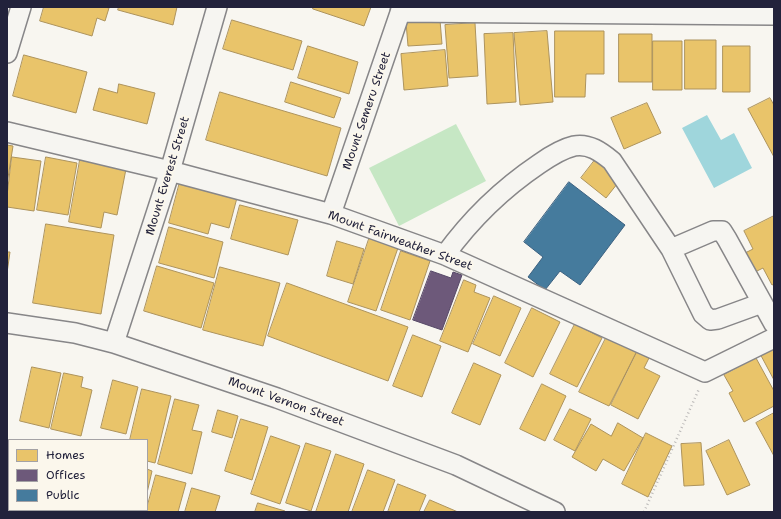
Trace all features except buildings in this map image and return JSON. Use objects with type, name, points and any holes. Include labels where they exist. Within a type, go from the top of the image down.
[{"type":"street","points":[[7,53],[21,7]]},
{"type":"street","name":"Mount Everest Street","points":[[114,344],[170,171],[217,7]]},
{"type":"street","points":[[401,10],[774,15]]},
{"type":"street","name":"Mount Semeru Street","points":[[331,214],[401,10]]},
{"type":"street","name":"Mount Fairweather Street","points":[[7,132],[170,171],[331,214],[445,255],[705,372]]},
{"type":"street","points":[[445,255],[462,231],[491,201],[507,188],[553,155],[574,146],[587,146],[600,151],[612,161],[671,249],[703,314],[710,320],[718,319],[762,303]]},
{"type":"street","points":[[671,249],[713,231],[722,231],[728,239],[774,324]]},
{"type":"street","name":"Mount Vernon Street","points":[[7,323],[74,333],[114,344],[277,398],[456,465],[555,512]]},
{"type":"street","points":[[705,372],[774,338]]},
{"type":"path","points":[[644,512],[694,401],[705,372]]},
{"type":"green space","points":[[456,124],[486,181],[399,226],[369,168]]},
{"type":"water","points":[[707,115],[721,140],[734,133],[752,168],[714,188],[682,128]]}]
